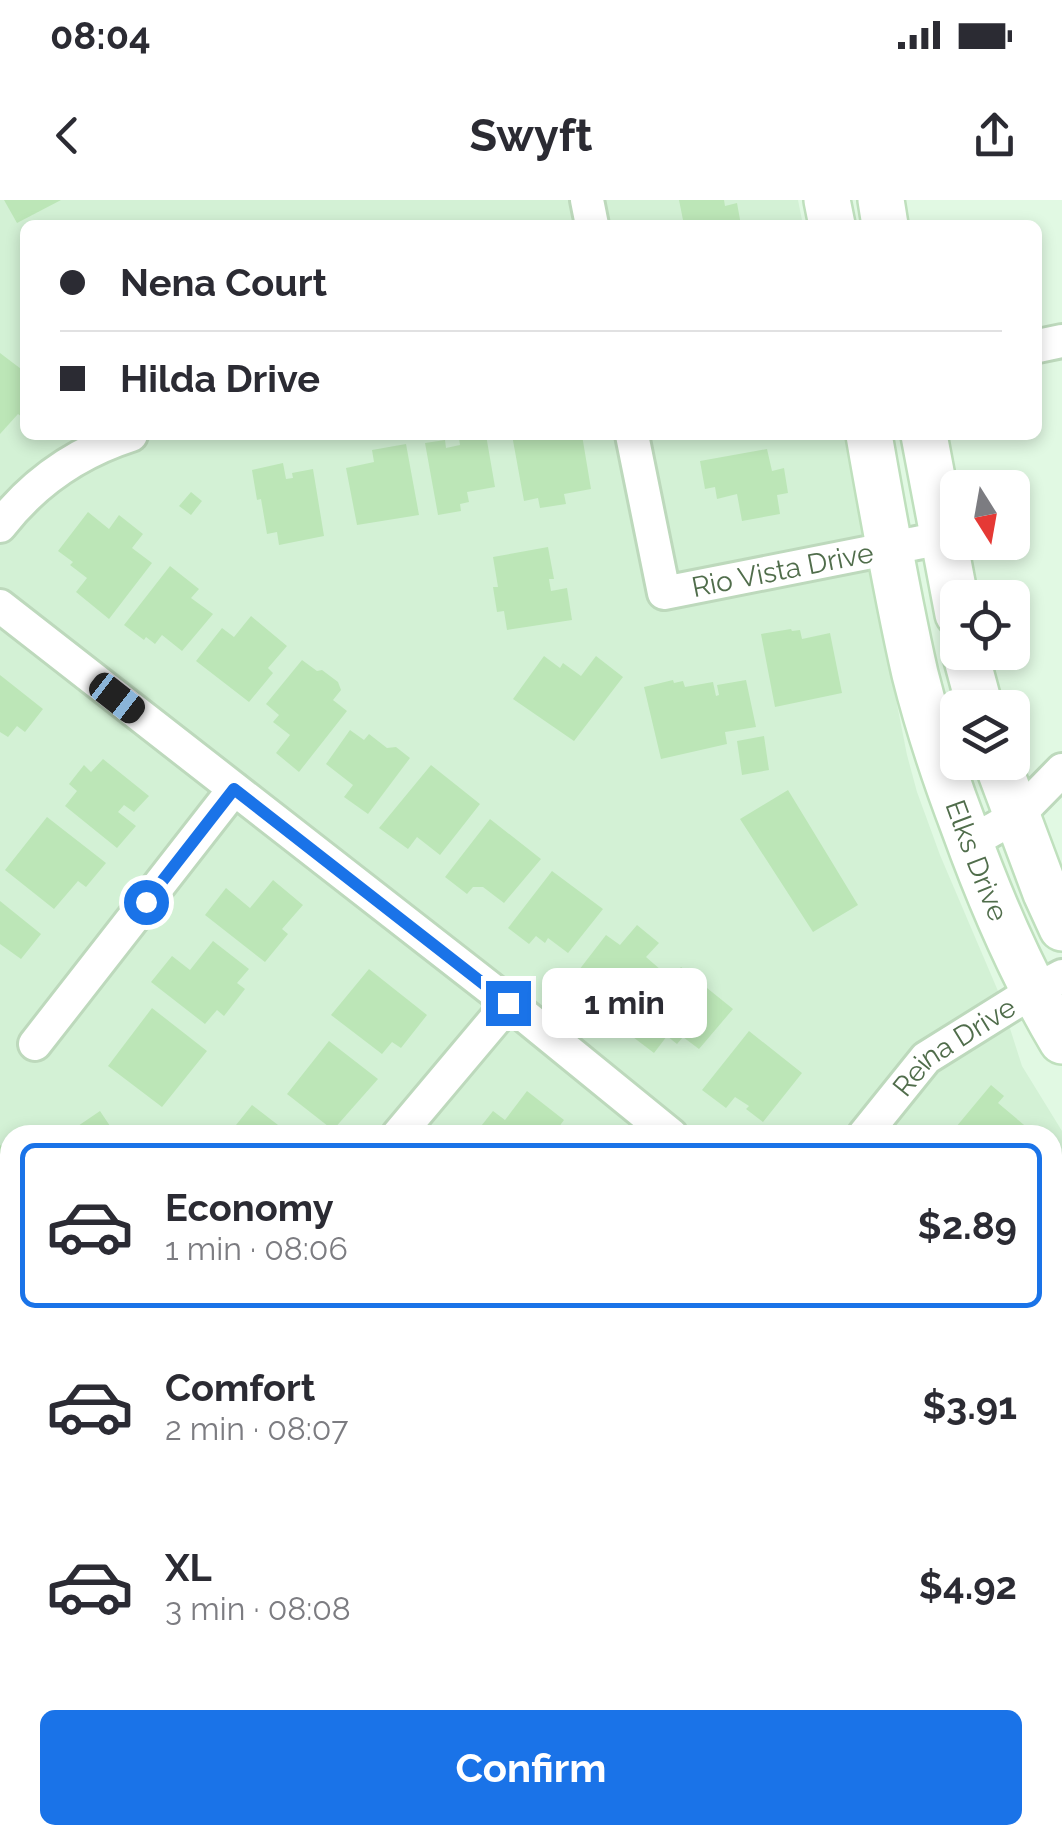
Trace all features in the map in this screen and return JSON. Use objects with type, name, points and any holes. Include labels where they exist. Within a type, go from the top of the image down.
[{"type":"main road","name":"Elks Drive","points":[[871,440],[889,548],[938,759],[996,913],[1047,984],[1062,1041]]},
{"type":"main road","points":[[925,440],[940,527]]},
{"type":"main road","name":"Elks Drive","points":[[1004,780],[1062,928]]},
{"type":"street","points":[[0,526],[29,493],[68,462],[117,440]]},
{"type":"street","name":"Rio Vista Drive","points":[[633,440],[664,593],[940,538]]},
{"type":"street","points":[[0,606],[659,1125]]},
{"type":"street","points":[[970,843],[1017,816],[1062,770]]},
{"type":"street","points":[[35,1044],[234,789]]},
{"type":"street","name":"Reina Drive","points":[[872,1125],[926,1058],[1047,984]]},
{"type":"street","points":[[406,1125],[508,1003]]},
{"type":"shaded area","points":[[0,200],[798,200],[802,220],[20,220],[20,440],[845,440],[917,792],[998,991],[1022,1066],[1058,1125],[0,1125]]},
{"type":"building","points":[[4,200],[61,200],[20,220],[17,223]]},
{"type":"building","points":[[679,200],[724,200],[725,206],[737,203],[740,220],[683,220]]},
{"type":"building","points":[[0,353],[20,368],[20,415],[0,434]]},
{"type":"building","points":[[445,440],[446,448],[460,445],[459,440],[487,440],[495,487],[467,492],[469,502],[460,504],[461,511],[438,515],[425,443]]},
{"type":"building","points":[[513,440],[583,440],[591,489],[564,494],[566,504],[540,508],[538,498],[524,501]]},
{"type":"building","points":[[406,444],[419,515],[357,525],[346,468],[374,462],[372,450]]},
{"type":"building","points":[[767,449],[772,471],[784,468],[788,493],[777,495],[780,514],[742,521],[737,494],[717,499],[715,487],[705,489],[700,461]]},
{"type":"building","points":[[283,463],[286,479],[293,478],[292,473],[313,469],[324,536],[279,545],[277,532],[267,534],[252,470]]},
{"type":"building","points":[[191,492],[202,501],[191,515],[179,506]]},
{"type":"building","points":[[88,512],[109,529],[119,515],[143,534],[132,548],[152,563],[109,619],[76,592],[87,578],[58,551]]},
{"type":"building","points":[[548,547],[554,579],[549,579],[551,591],[567,588],[572,620],[507,630],[504,611],[497,612],[493,557]]},
{"type":"building","points":[[170,566],[199,589],[191,598],[213,614],[182,651],[162,635],[155,644],[124,625]]},
{"type":"building","points":[[251,616],[287,646],[268,668],[273,673],[249,702],[196,661],[222,628],[234,637]]},
{"type":"building","points":[[800,630],[802,639],[830,633],[842,693],[775,707],[761,634]]},
{"type":"building","points":[[544,656],[581,676],[596,656],[623,677],[574,741],[513,699]]},
{"type":"building","points":[[302,660],[338,682],[341,690],[333,700],[347,711],[299,772],[276,753],[290,735],[273,722],[279,715],[266,704]]},
{"type":"building","points":[[0,675],[43,709],[25,732],[17,726],[8,737],[0,732]]},
{"type":"building","points":[[746,680],[756,727],[725,732],[727,744],[661,759],[644,687],[683,681],[685,687],[713,682],[716,696],[717,685]]},
{"type":"building","points":[[350,730],[364,740],[369,734],[410,758],[368,814],[344,797],[353,785],[326,764]]},
{"type":"building","points":[[764,736],[769,770],[742,775],[737,741]]},
{"type":"building","points":[[103,759],[149,796],[134,812],[124,805],[118,812],[136,826],[117,848],[65,806],[77,791],[69,784],[84,765],[91,772]]},
{"type":"building","points":[[431,765],[480,804],[440,855],[417,837],[408,849],[379,828]]},
{"type":"building","points":[[788,790],[858,905],[813,932],[740,819]]},
{"type":"building","points":[[47,817],[106,863],[86,887],[78,881],[54,909],[5,870]]},
{"type":"building","points":[[490,819],[541,859],[504,903],[483,887],[473,887],[467,894],[445,877]]},
{"type":"building","points":[[552,871],[603,909],[568,953],[548,938],[545,943],[536,936],[529,944],[508,928]]},
{"type":"building","points":[[273,880],[303,905],[282,929],[288,934],[265,962],[205,915],[226,888],[250,908]]},
{"type":"building","points":[[0,901],[41,934],[21,959],[0,944]]},
{"type":"building","points":[[637,925],[659,943],[646,957],[661,970],[619,1023],[596,1006],[603,999],[588,987],[593,981],[579,970],[606,935],[620,945]]},
{"type":"building","points":[[213,941],[249,969],[237,983],[245,989],[224,1016],[217,1010],[205,1024],[151,982],[172,956],[190,970]]},
{"type":"building","points":[[681,967],[733,1009],[699,1049],[683,1037],[677,1044],[667,1036],[654,1053],[629,1034]]},
{"type":"building","points":[[369,969],[427,1015],[401,1048],[392,1042],[382,1054],[331,1015]]},
{"type":"building","points":[[152,1008],[207,1051],[162,1107],[108,1066]]},
{"type":"building","points":[[749,1031],[802,1073],[763,1122],[735,1097],[726,1108],[702,1090]]},
{"type":"building","points":[[329,1041],[378,1079],[337,1125],[327,1125],[287,1094]]},
{"type":"building","points":[[991,1085],[1004,1096],[998,1103],[1024,1125],[958,1125]]},
{"type":"building","points":[[527,1091],[564,1120],[560,1125],[482,1125],[493,1111],[505,1120]]},
{"type":"building","points":[[252,1105],[278,1125],[236,1125]]},
{"type":"building","points":[[100,1111],[109,1125],[79,1125]]},
{"type":"route","points":[[146,902],[234,789],[508,1003]]}]
